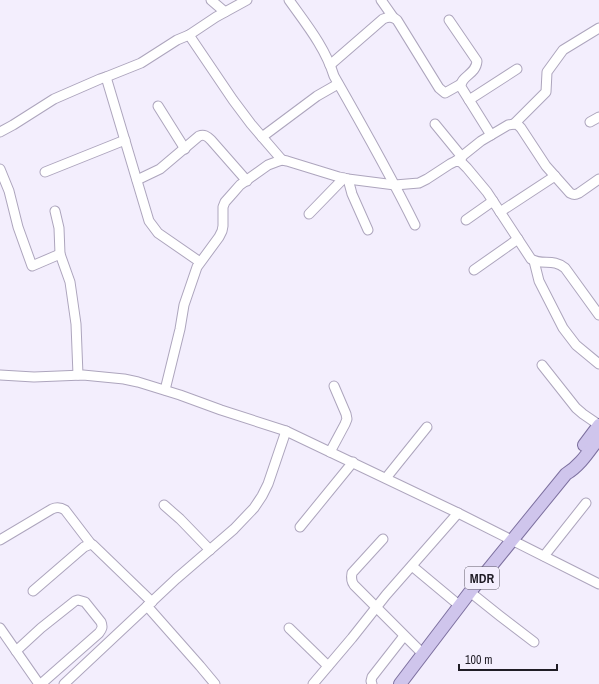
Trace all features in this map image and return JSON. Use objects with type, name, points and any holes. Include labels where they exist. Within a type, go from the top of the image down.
[{"type":"main road","name":"MDR","points":[[566,474],[568,466],[572,460],[599,425]]},
{"type":"main road","name":"MDR","points":[[400,684],[470,592],[512,540],[566,474],[573,470],[599,438]]},
{"type":"street","points":[[211,0],[225,12]]},
{"type":"street","points":[[0,132],[54,99],[141,63],[177,40],[189,35],[246,0]]},
{"type":"street","points":[[288,0],[320,46],[330,64],[338,84],[364,128],[415,225]]},
{"type":"street","points":[[381,0],[393,17],[397,20],[439,88],[445,93],[461,84],[462,81],[474,70],[477,64],[477,60],[449,20]]},
{"type":"street","points":[[330,64],[383,19],[393,17]]},
{"type":"street","points":[[514,124],[546,92],[547,72],[563,50],[599,28]]},
{"type":"street","points":[[189,35],[233,100],[282,160]]},
{"type":"street","points":[[469,100],[517,69]]},
{"type":"street","points":[[106,77],[136,180],[153,228],[166,239],[200,262]]},
{"type":"street","points":[[262,137],[317,96],[338,84]]},
{"type":"street","points":[[461,84],[461,87],[491,135]]},
{"type":"street","points":[[158,106],[184,148]]},
{"type":"street","points":[[590,122],[599,117]]},
{"type":"street","points":[[435,124],[461,162],[483,187],[531,259],[534,261],[539,281],[563,328],[576,345],[599,364]]},
{"type":"street","points":[[165,390],[180,329],[184,305],[200,262],[222,231],[223,208],[225,202],[236,189],[268,165],[282,160],[346,179],[395,185],[419,183],[459,159],[481,141],[508,125],[514,124],[521,128],[546,166],[570,193],[575,195],[599,179]]},
{"type":"street","points":[[136,180],[160,169],[184,148],[202,135],[211,140],[247,181]]},
{"type":"street","points":[[45,172],[125,140]]},
{"type":"street","points":[[0,169],[9,191],[18,227],[32,266],[60,254]]},
{"type":"street","points":[[500,212],[555,176]]},
{"type":"street","points":[[309,214],[346,179]]},
{"type":"street","points":[[346,179],[368,230]]},
{"type":"street","points":[[466,220],[493,201]]},
{"type":"street","points":[[55,210],[59,228],[60,254],[70,282],[76,324],[78,375]]},
{"type":"street","points":[[474,270],[518,239]]},
{"type":"street","points":[[534,261],[560,264],[599,315]]},
{"type":"street","points":[[542,365],[576,408],[599,425]]},
{"type":"street","points":[[0,375],[34,377],[78,375],[124,379],[165,390],[286,431],[458,512],[599,584]]},
{"type":"street","points":[[330,452],[346,424],[347,419],[334,386]]},
{"type":"street","points":[[386,478],[427,427]]},
{"type":"street","points":[[64,684],[149,604],[234,529],[254,508],[268,484],[286,431]]},
{"type":"street","points":[[300,527],[353,462]]},
{"type":"street","points":[[544,556],[586,502]]},
{"type":"street","points":[[164,505],[210,550]]},
{"type":"street","points":[[0,540],[52,509],[61,508],[65,510],[91,544],[149,604],[215,684]]},
{"type":"street","points":[[316,683],[328,666],[376,608],[458,512]]},
{"type":"street","points":[[383,539],[352,573],[351,581],[354,586],[422,654]]},
{"type":"street","points":[[33,591],[84,547],[91,544]]},
{"type":"street","points":[[412,566],[460,606]]},
{"type":"street","points":[[470,592],[534,642]]},
{"type":"street","points":[[0,628],[16,651],[40,684],[99,633],[102,629],[102,625],[85,602],[78,600],[41,628],[16,651]]},
{"type":"street","points":[[289,628],[328,666]]},
{"type":"street","points":[[372,684],[372,677],[404,636]]}]
